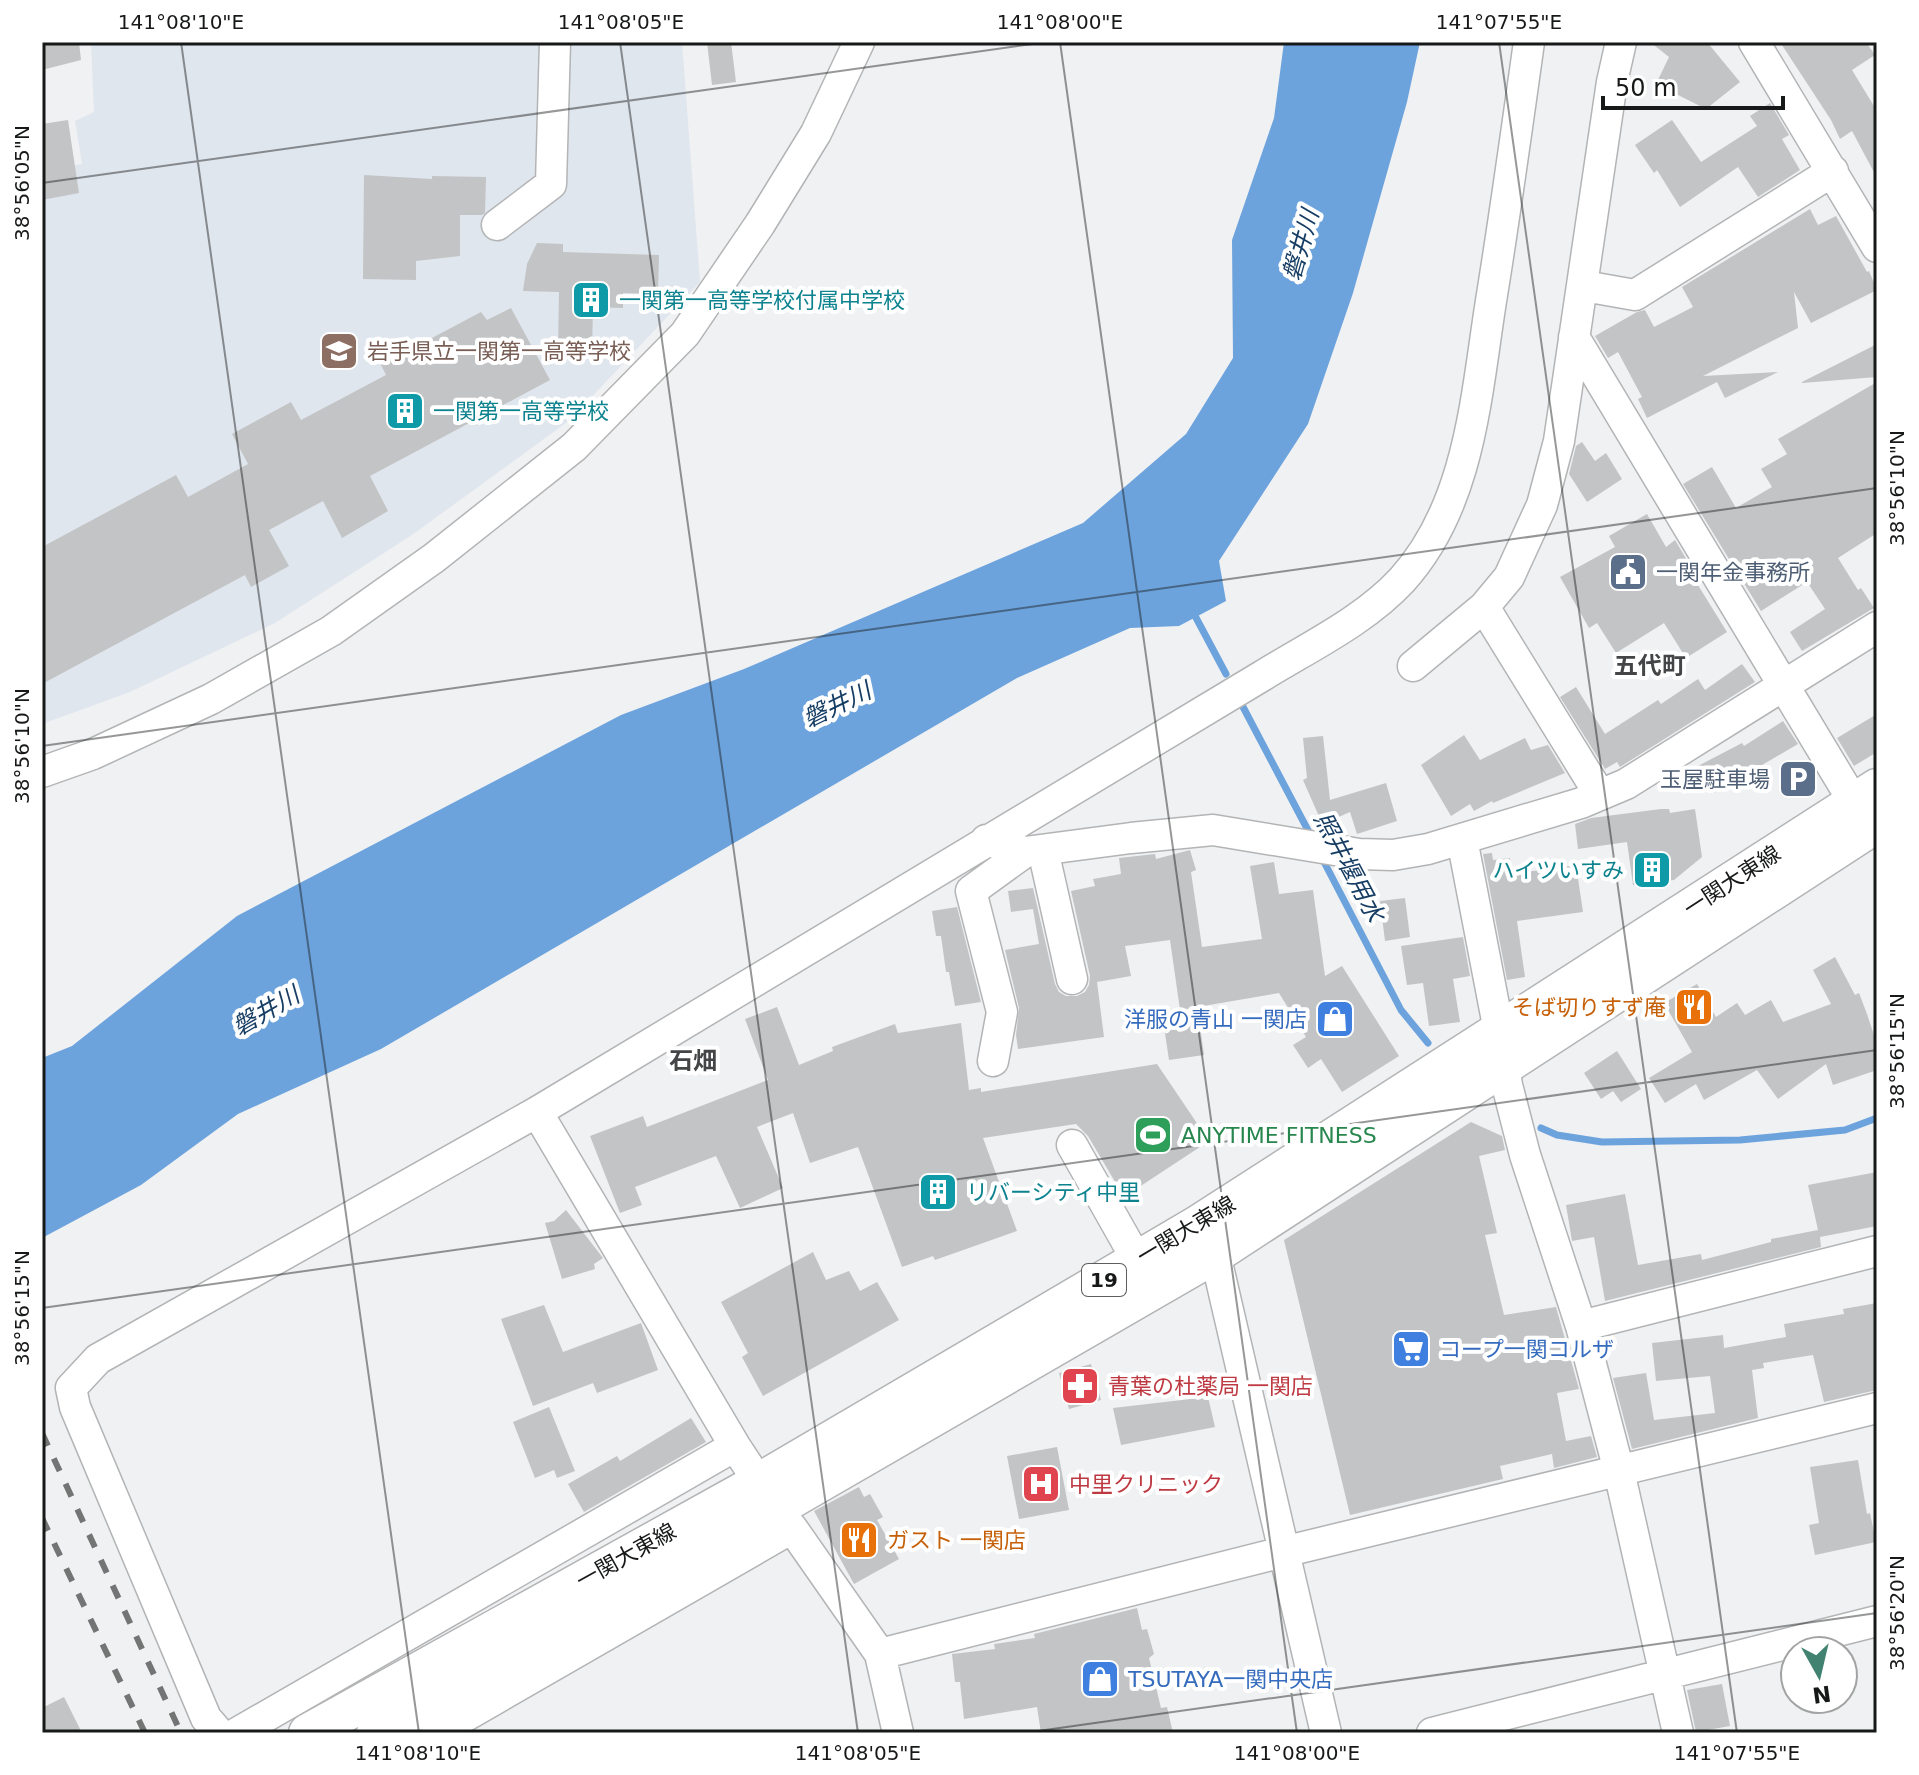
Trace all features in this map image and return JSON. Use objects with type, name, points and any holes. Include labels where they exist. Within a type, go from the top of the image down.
[{"type":"main road","name":"一関大東線","points":[[376,1733],[776,1506],[1205,1240],[1501,1048],[1871,815]]},
{"type":"main road","name":"一関大東線","points":[[308,1733],[776,1506],[1137,1260],[1205,1240]]},
{"type":"street","points":[[497,225],[551,184],[555,42]]},
{"type":"street","points":[[42,772],[93,754],[211,699],[331,631],[434,558],[574,447],[685,334],[760,224],[816,133],[859,42]]},
{"type":"street","points":[[219,1733],[206,1718],[75,1407],[71,1388],[98,1359],[537,1112],[1360,616],[1402,580],[1433,538],[1450,503],[1466,450],[1503,229],[1529,42]]},
{"type":"street","points":[[1413,666],[1484,607],[1509,577],[1542,505],[1559,441],[1612,82],[1621,42]]},
{"type":"street","points":[[1754,42],[1877,247]]},
{"type":"street","points":[[1584,286],[1635,295],[1833,171]]},
{"type":"street","points":[[1574,337],[1783,687],[1871,815]]},
{"type":"street","points":[[1484,607],[1600,795]]},
{"type":"street","points":[[986,840],[1034,851],[1213,830],[1359,854],[1393,855],[1428,849],[1626,784],[1877,627]]},
{"type":"street","points":[[1462,839],[1501,1048],[1525,1155],[1581,1326],[1619,1471],[1678,1733]]},
{"type":"street","points":[[1034,851],[1072,979]]},
{"type":"street","points":[[993,1061],[1002,1012],[971,891],[1034,851]]},
{"type":"street","points":[[537,1112],[735,1446],[880,1654],[898,1733]]},
{"type":"street","points":[[1072,1145],[1137,1260]]},
{"type":"street","points":[[1205,1240],[1326,1733]]},
{"type":"street","points":[[1581,1326],[1877,1251]]},
{"type":"street","points":[[880,1654],[1283,1552],[1877,1408]]},
{"type":"street","points":[[237,1733],[735,1446]]},
{"type":"street","points":[[436,1733],[776,1506]]},
{"type":"street","points":[[1432,1733],[1877,1621]]},
{"type":"shaded area","name":"岩手県立一関第一高等学校","points":[[91,42],[682,42],[700,282],[570,420],[412,535],[275,623],[130,692],[42,724],[42,172],[82,164],[75,121],[94,112]]},
{"type":"water","name":"磐井川","points":[[1284,42],[1420,42],[1407,102],[1353,293],[1308,424],[1219,561],[1226,601],[1179,626],[1130,628],[1017,678],[381,1049],[238,1114],[141,1185],[42,1238],[42,1058],[72,1046],[237,916],[621,715],[744,669],[1083,523],[1186,434],[1233,358],[1232,240],[1274,118]]},
{"type":"building","points":[[42,42],[79,42],[81,60],[42,70]]},
{"type":"building","points":[[707,42],[731,42],[736,82],[712,85]]},
{"type":"building","points":[[1650,42],[1707,42],[1740,82],[1706,109],[1656,84],[1669,57]]},
{"type":"building","points":[[1780,42],[1866,42],[1875,55],[1852,70],[1877,111],[1877,178],[1852,131],[1840,139]]},
{"type":"building","points":[[1770,103],[1789,135],[1782,139],[1800,170],[1758,197],[1738,167],[1680,207],[1657,170],[1654,173],[1635,145],[1672,120],[1701,162],[1757,126],[1750,116]]},
{"type":"building","points":[[68,120],[79,193],[42,200],[42,124]]},
{"type":"building","points":[[364,175],[432,179],[432,176],[486,177],[485,213],[460,215],[460,256],[416,261],[416,280],[363,279]]},
{"type":"building","points":[[1810,209],[1818,225],[1836,216],[1877,290],[1811,323],[1794,292],[1798,328],[1703,376],[1778,372],[1725,398],[1717,382],[1647,418],[1638,399],[1642,397],[1618,352],[1608,358],[1595,336],[1637,312],[1645,310],[1654,327],[1693,307],[1682,287]]},
{"type":"building","name":"一関第一高等学校付属中学校","points":[[537,243],[563,244],[563,252],[659,255],[658,294],[623,293],[623,308],[593,307],[592,352],[558,352],[559,292],[523,291],[527,264]]},
{"type":"building","points":[[511,308],[550,380],[370,476],[388,511],[342,538],[323,501],[269,530],[289,566],[251,587],[245,575],[42,684],[42,547],[176,475],[188,497],[248,464],[232,434],[291,402],[301,420],[386,375],[381,365],[481,312],[487,320]]},
{"type":"building","points":[[1877,344],[1877,377],[1802,383],[1802,382]]},
{"type":"building","points":[[1877,382],[1877,533],[1838,558],[1858,590],[1861,588],[1874,608],[1802,651],[1790,632],[1825,609],[1807,582],[1761,611],[1683,484],[1712,467],[1736,508],[1772,487],[1761,469],[1787,454],[1778,439]]},
{"type":"building","points":[[1582,442],[1595,461],[1606,453],[1622,479],[1587,502],[1569,474],[1576,446]]},
{"type":"building","points":[[1647,514],[1666,547],[1675,540],[1691,567],[1688,569],[1727,632],[1686,658],[1664,623],[1616,653],[1597,623],[1589,628],[1560,577],[1615,547],[1609,536]]},
{"type":"building","points":[[1742,664],[1755,682],[1620,767],[1617,762],[1605,769],[1560,697],[1576,687],[1605,734],[1658,700],[1661,704],[1698,679],[1705,690]]},
{"type":"building","points":[[1877,714],[1877,752],[1854,766],[1837,738]]},
{"type":"building","points":[[1783,721],[1798,744],[1714,793],[1698,766],[1742,743],[1744,746]]},
{"type":"building","points":[[1464,735],[1480,760],[1525,738],[1531,750],[1548,745],[1565,773],[1474,811],[1470,804],[1451,816],[1421,765]]},
{"type":"building","points":[[1323,736],[1330,800],[1386,783],[1397,821],[1357,834],[1350,812],[1332,820],[1334,832],[1325,830],[1303,780],[1307,778],[1303,738]]},
{"type":"building","points":[[1669,809],[1670,813],[1695,809],[1702,857],[1674,880],[1633,885],[1627,842],[1578,849],[1575,824],[1591,818]]},
{"type":"building","points":[[1190,850],[1196,870],[1191,872],[1202,947],[1262,939],[1250,866],[1274,862],[1279,894],[1313,890],[1325,976],[1342,966],[1399,1056],[1342,1092],[1321,1059],[1308,1068],[1293,1045],[1306,1037],[1279,993],[1180,1010],[1170,940],[1125,946],[1131,976],[1097,982],[1104,1037],[1018,1049],[1019,1008],[1005,950],[1039,944],[1033,909],[1011,912],[1008,891],[1033,888],[1055,984],[1059,992],[1066,996],[1077,996],[1085,992],[1090,976],[1071,891],[1095,886],[1093,879],[1121,874],[1119,858],[1155,854],[1156,859]]},
{"type":"building","points":[[1492,853],[1493,860],[1510,858],[1512,874],[1576,865],[1583,912],[1517,921],[1525,977],[1507,980],[1483,854]]},
{"type":"building","points":[[1405,898],[1410,937],[1385,941],[1380,901]]},
{"type":"building","points":[[957,907],[981,1002],[955,1006],[941,936],[936,936],[932,911]]},
{"type":"building","points":[[1463,937],[1470,976],[1453,979],[1460,1022],[1429,1026],[1423,983],[1407,985],[1401,946]]},
{"type":"building","points":[[1835,957],[1855,995],[1859,993],[1867,1014],[1877,1044],[1877,1070],[1833,1085],[1826,1064],[1778,1099],[1757,1070],[1704,1100],[1696,1084],[1665,1103],[1649,1078],[1692,1052],[1664,1003],[1697,984],[1716,1017],[1737,1003],[1745,1015],[1771,1000],[1783,1022],[1831,1004],[1813,970]]},
{"type":"building","points":[[777,1007],[799,1065],[833,1051],[832,1047],[895,1024],[898,1033],[961,1023],[969,1090],[981,1088],[981,1092],[1157,1064],[1209,1141],[1124,1197],[1088,1136],[1076,1124],[983,1138],[1017,1231],[935,1260],[933,1256],[902,1267],[858,1147],[810,1163],[793,1113],[757,1127],[783,1188],[740,1208],[716,1156],[635,1187],[642,1205],[620,1213],[590,1136],[643,1116],[647,1127],[768,1080],[745,1019]]},
{"type":"building","points":[[1198,1012],[1204,1055],[1169,1060],[1163,1020]]},
{"type":"building","points":[[1617,1051],[1641,1089],[1621,1102],[1613,1091],[1601,1099],[1584,1073]]},
{"type":"building","name":"コープ一関コルザ","points":[[1471,1122],[1502,1136],[1505,1150],[1479,1156],[1497,1233],[1485,1235],[1504,1315],[1556,1307],[1579,1389],[1557,1393],[1566,1441],[1591,1436],[1597,1457],[1554,1468],[1552,1454],[1500,1466],[1503,1479],[1350,1515],[1284,1240]]},
{"type":"building","points":[[1877,1172],[1877,1226],[1820,1237],[1821,1247],[1605,1301],[1594,1237],[1572,1241],[1566,1205],[1625,1194],[1638,1265],[1701,1254],[1702,1260],[1771,1242],[1771,1239],[1818,1230],[1808,1185]]},
{"type":"building","points":[[566,1210],[603,1258],[594,1264],[595,1269],[562,1279],[545,1223],[554,1221]]},
{"type":"building","points":[[813,1252],[826,1280],[849,1271],[860,1291],[877,1282],[899,1320],[763,1396],[742,1357],[748,1353],[721,1302]]},
{"type":"building","points":[[1877,1303],[1877,1390],[1824,1402],[1813,1355],[1763,1363],[1764,1368],[1752,1370],[1758,1418],[1632,1449],[1613,1378],[1646,1373],[1654,1420],[1715,1413],[1710,1376],[1656,1381],[1652,1343],[1723,1335],[1724,1348],[1786,1337],[1784,1324],[1844,1314],[1843,1309]]},
{"type":"building","points":[[544,1305],[563,1352],[641,1323],[658,1370],[597,1393],[593,1383],[533,1406],[501,1319]]},
{"type":"building","name":"青葉の杜薬局 一関店","points":[[1091,1364],[1101,1400],[1069,1409],[1059,1373]]},
{"type":"building","points":[[1208,1397],[1215,1427],[1121,1445],[1113,1408]]},
{"type":"building","points":[[549,1407],[575,1471],[557,1478],[554,1470],[535,1478],[513,1422]]},
{"type":"building","points":[[691,1418],[706,1442],[584,1512],[568,1484],[617,1456],[620,1461]]},
{"type":"building","name":"中里クリニック","points":[[1057,1447],[1069,1510],[1019,1519],[1007,1456]]},
{"type":"building","points":[[1858,1460],[1867,1514],[1870,1513],[1876,1542],[1815,1555],[1809,1525],[1819,1523],[1810,1467]]},
{"type":"building","name":"ガスト 一関店","points":[[859,1487],[864,1497],[870,1494],[883,1517],[877,1520],[899,1559],[854,1584],[814,1511]]},
{"type":"building","name":"TSUTAYA一関中央店","points":[[1137,1608],[1142,1630],[1147,1629],[1154,1654],[1149,1658],[1161,1708],[1167,1707],[1173,1733],[1041,1733],[1037,1707],[964,1719],[960,1682],[955,1682],[952,1654],[995,1649],[994,1644],[1035,1638],[1034,1634]]},
{"type":"building","points":[[1722,1684],[1730,1726],[1696,1732],[1687,1690]]},
{"type":"building","points":[[64,1697],[82,1733],[42,1733],[42,1708]]},
{"type":"waterway","name":"照井堰用水","points":[[1193,612],[1226,674]]},
{"type":"waterway","name":"照井堰用水","points":[[1242,705],[1311,836]]},
{"type":"waterway","name":"照井堰用水","points":[[1322,858],[1401,1010],[1428,1043]]},
{"type":"waterway","name":"照井堰用水","points":[[1541,1128],[1557,1135],[1602,1142],[1740,1140],[1845,1130],[1877,1118]]},
{"type":"railway","points":[[42,1433],[181,1733]]},
{"type":"railway","points":[[42,1518],[145,1733]]},
{"type":"place","name":"一関第一高等学校付属中学校","points":[[591,300]]},
{"type":"place","name":"岩手県立一関第一高等学校","points":[[339,351]]},
{"type":"place","name":"一関第一高等学校","points":[[405,411]]},
{"type":"place","name":"一関年金事務所","points":[[1628,572]]},
{"type":"place","name":"玉屋駐車場","points":[[1798,779]]},
{"type":"place","name":"ハイツいすみ","points":[[1652,870]]},
{"type":"place","name":"そば切りすず庵","points":[[1694,1007]]},
{"type":"place","name":"洋服の青山 一関店","points":[[1335,1019]]},
{"type":"place","name":"ANYTIME FITNESS","points":[[1153,1135]]},
{"type":"place","name":"リバーシティ中里","points":[[938,1192]]},
{"type":"place","name":"コープ一関コルザ","points":[[1411,1349]]},
{"type":"place","name":"青葉の杜薬局 一関店","points":[[1080,1386]]},
{"type":"place","name":"中里クリニック","points":[[1041,1484]]},
{"type":"place","name":"ガスト 一関店","points":[[859,1540]]},
{"type":"place","name":"TSUTAYA一関中央店","points":[[1100,1679]]},
{"type":"district","name":"五代町","points":[[1650,666]]},
{"type":"district","name":"石畑","points":[[693,1061]]}]
